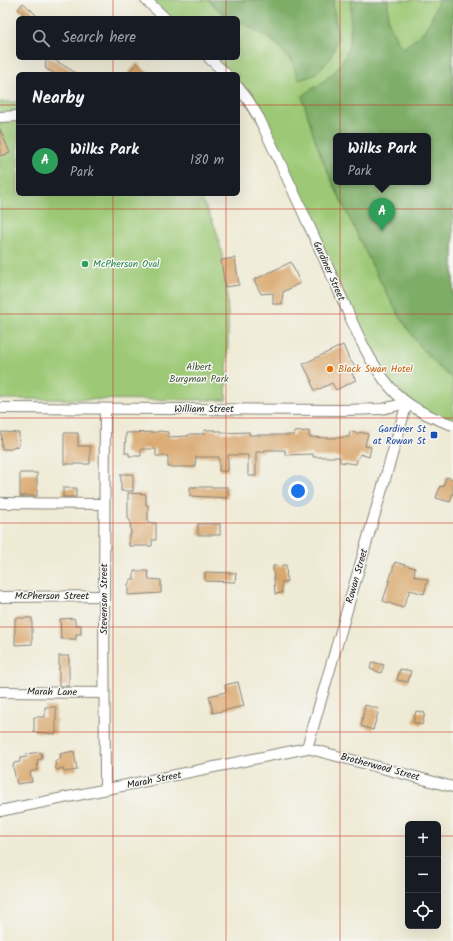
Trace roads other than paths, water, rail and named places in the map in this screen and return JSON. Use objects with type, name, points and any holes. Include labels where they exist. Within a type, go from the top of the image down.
[{"type":"street","points":[[146,0],[163,16]]},
{"type":"street","points":[[211,60],[224,72]]},
{"type":"street","name":"Gardiner Street","points":[[240,90],[262,124],[368,353],[378,371],[391,389],[407,403],[424,413],[453,425]]},
{"type":"street","points":[[0,117],[16,116]]},
{"type":"street","name":"William Street","points":[[0,408],[382,409],[407,403]]},
{"type":"street","name":"Rowan Street","points":[[307,748],[407,403]]},
{"type":"street","name":"Stevenson Street","points":[[105,409],[105,789]]},
{"type":"street","points":[[0,504],[104,504]]},
{"type":"street","name":"McPherson Street","points":[[0,597],[104,596]]},
{"type":"street","name":"Marah Lane","points":[[0,692],[104,693]]},
{"type":"street","name":"Brotherwood Street","points":[[307,748],[453,787]]},
{"type":"street","name":"Marah Street","points":[[0,811],[307,748]]},
{"type":"place","name":"Wilks Park","points":[[382,231]]},
{"type":"place","name":"McPherson Oval","points":[[85,264]]},
{"type":"place","name":"Black Swan Hotel","points":[[330,369]]},
{"type":"place","name":"Gardiner St at Rowan St","points":[[434,435]]},
{"type":"park label","name":"Albert Burgman Park","points":[[199,372]]}]
